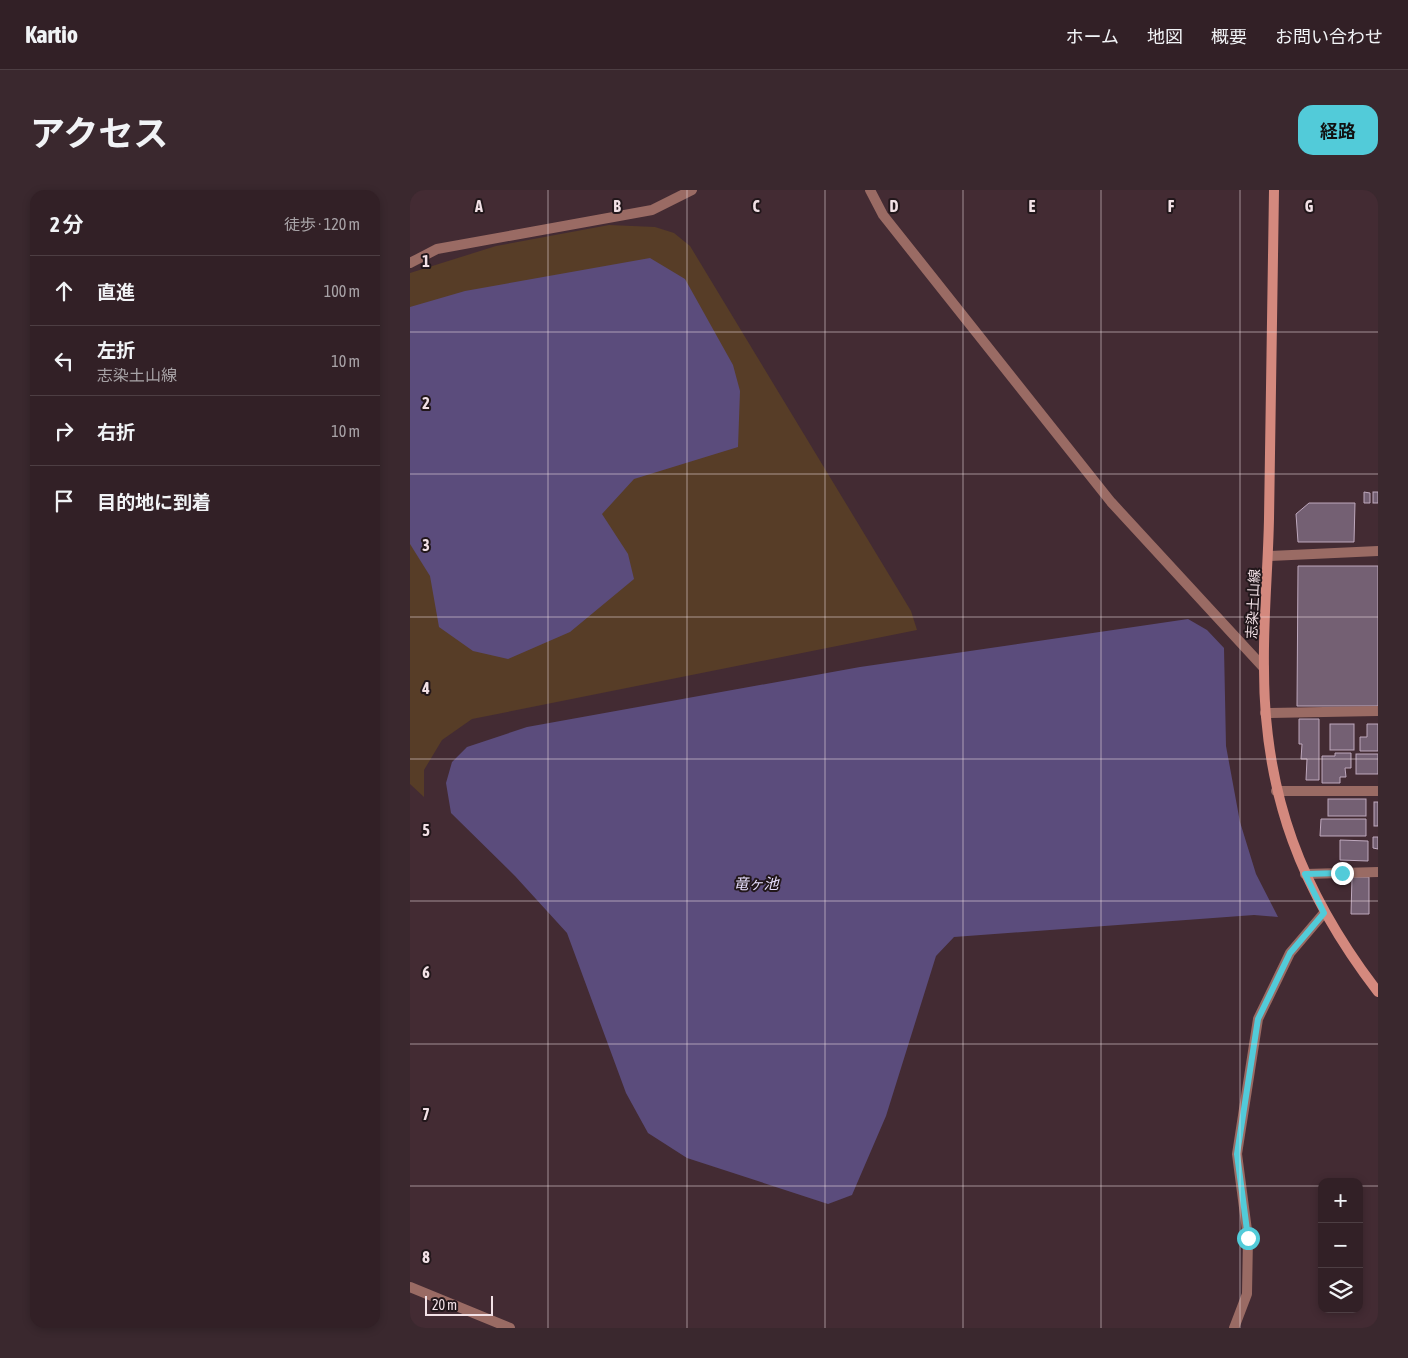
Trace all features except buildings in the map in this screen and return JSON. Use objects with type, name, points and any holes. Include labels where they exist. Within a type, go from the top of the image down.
[{"type":"main road","name":"志染土山線","points":[[1274,190],[1269,556],[1264,668],[1265,713],[1276,791],[1290,837],[1324,913],[1378,992]]},
{"type":"street","points":[[410,263],[437,250],[652,210],[692,190]]},
{"type":"street","points":[[870,190],[883,215],[1111,502],[1264,668]]},
{"type":"street","points":[[1269,556],[1378,551]]},
{"type":"street","points":[[1265,713],[1378,711]]},
{"type":"street","points":[[1276,791],[1378,791]]},
{"type":"street","points":[[1305,874],[1378,872]]},
{"type":"street","points":[[1234,1328],[1247,1294],[1248,1238],[1237,1154],[1258,1019],[1290,953],[1324,913]]},
{"type":"street","points":[[410,1287],[510,1328]]},
{"type":"shaded area","points":[[609,225],[655,227],[674,233],[690,246],[911,611],[917,630],[472,719],[442,740],[424,770],[424,797],[410,784],[410,273],[496,246]]},
{"type":"water","points":[[650,258],[685,279],[733,365],[740,391],[738,447],[634,479],[602,514],[628,554],[634,579],[570,632],[508,659],[473,651],[439,627],[430,576],[410,544],[410,307],[465,291]]},
{"type":"water","name":"竜ヶ池","points":[[1188,619],[1207,630],[1224,648],[1226,746],[1240,822],[1256,874],[1278,917],[1254,915],[954,937],[936,956],[886,1116],[852,1195],[828,1204],[687,1158],[648,1133],[626,1093],[567,933],[515,876],[451,813],[446,783],[452,762],[467,747],[527,727],[860,667]]},
{"type":"route","points":[[1248,1238],[1237,1154],[1258,1019],[1290,953],[1324,913],[1305,874],[1342,873]]}]
